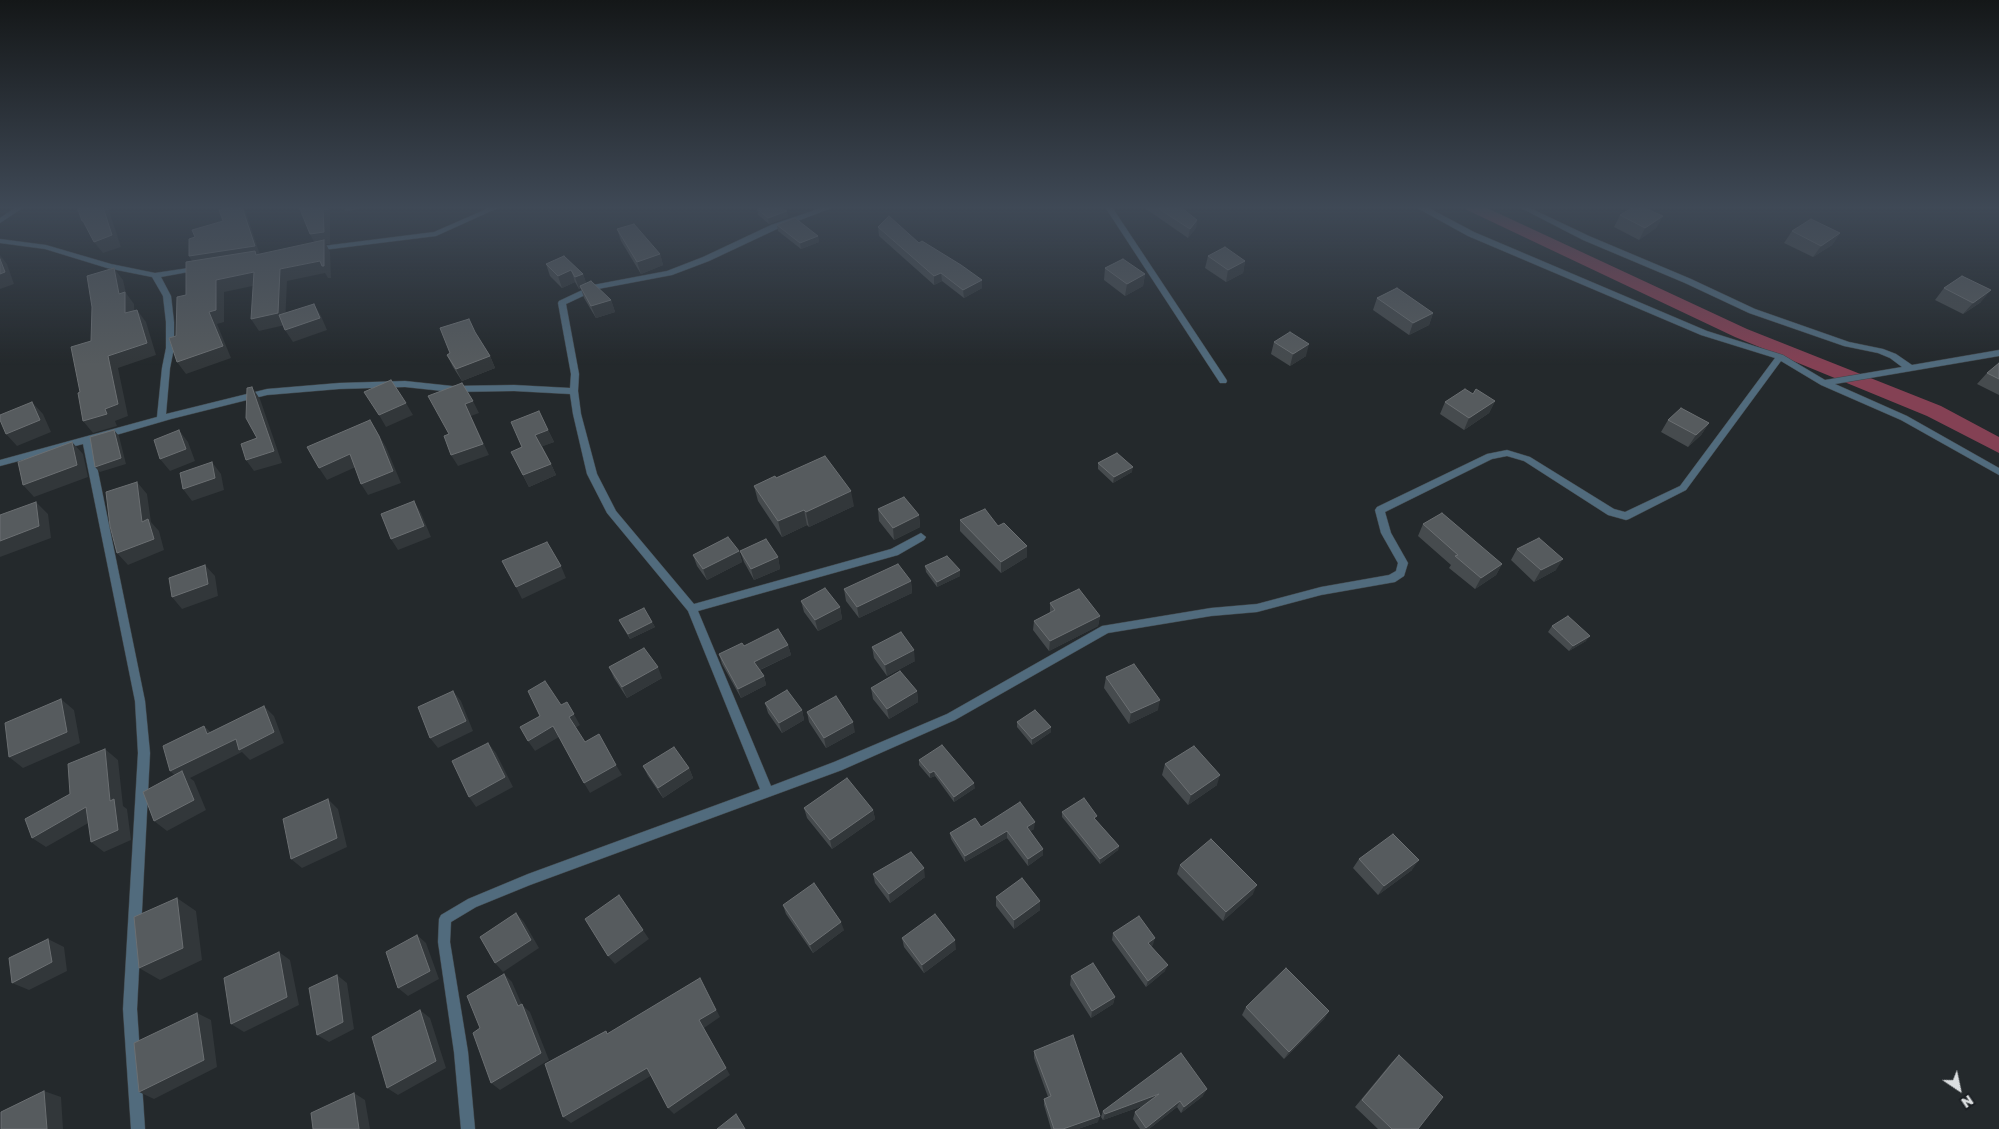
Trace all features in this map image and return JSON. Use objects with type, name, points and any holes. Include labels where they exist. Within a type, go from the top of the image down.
[{"type":"street","points":[[89,260],[155,275],[205,267]]},
{"type":"street","points":[[704,260],[679,269],[596,287],[562,303],[575,374],[574,391],[577,414],[592,474],[612,513],[692,609],[767,791]]},
{"type":"street","points":[[1143,260],[1223,381]]},
{"type":"street","points":[[1531,260],[1704,333],[1780,357],[1824,383],[1904,418],[1999,472]]},
{"type":"street","points":[[1641,260],[1752,311],[1847,344],[1880,351],[1893,356],[1910,368]]},
{"type":"street","points":[[155,275],[160,281],[166,296],[170,322],[170,348],[161,419]]},
{"type":"street","points":[[1824,383],[1999,353]]},
{"type":"street","points":[[468,1129],[461,1052],[444,942],[444,919],[472,903],[528,880],[666,831],[767,791],[838,766],[951,717],[1106,629],[1211,612],[1257,608],[1321,591],[1391,579],[1400,573],[1403,564],[1386,533],[1380,510],[1490,456],[1507,453],[1527,459],[1611,512],[1626,516],[1683,488],[1780,357]]},
{"type":"street","points":[[0,462],[266,392],[339,386],[405,384],[452,389],[514,388],[574,391]]},
{"type":"street","points":[[87,440],[140,701],[144,745],[130,1009],[138,1129]]},
{"type":"street","points":[[692,609],[894,552],[921,537]]},
{"type":"building","points":[[0,260],[0,260],[5,272],[0,274]]},
{"type":"building","points":[[201,260],[324,260],[324,266],[322,266],[320,261],[280,269],[278,313],[251,319],[254,272],[216,280],[216,310],[209,312],[223,346],[177,362],[169,338],[176,336],[177,297],[186,295],[186,262]]},
{"type":"building","points":[[556,260],[568,260],[583,274],[575,277],[571,270],[558,276],[546,264]]},
{"type":"building","points":[[915,260],[952,260],[982,280],[963,290],[941,273],[934,276]]},
{"type":"building","points":[[1124,260],[1145,274],[1127,284],[1105,268]]},
{"type":"building","points":[[1213,260],[1245,261],[1228,270]]},
{"type":"building","points":[[114,268],[119,294],[125,292],[125,313],[137,310],[147,343],[108,356],[118,404],[105,409],[107,414],[83,421],[78,393],[80,392],[71,347],[91,341],[92,307],[87,276]]},
{"type":"building","points":[[1962,276],[1991,290],[1973,303],[1944,288]]},
{"type":"building","points":[[591,281],[611,300],[591,306],[580,286]]},
{"type":"building","points":[[1397,288],[1433,313],[1413,323],[1377,298]]},
{"type":"building","points":[[314,304],[320,318],[285,330],[279,315]]},
{"type":"building","points":[[469,319],[490,356],[456,369],[447,355],[450,353],[440,328]]},
{"type":"building","points":[[1290,332],[1309,344],[1293,354],[1274,342]]},
{"type":"building","points":[[1999,363],[1999,379],[1987,373]]},
{"type":"building","points":[[391,380],[406,403],[379,415],[364,392]]},
{"type":"building","points":[[462,383],[473,401],[465,404],[483,444],[451,455],[444,436],[449,434],[428,396]]},
{"type":"building","points":[[252,387],[274,451],[246,460],[241,444],[257,438],[246,418],[247,388]]},
{"type":"building","points":[[1465,389],[1473,394],[1476,389],[1495,401],[1469,418],[1445,402]]},
{"type":"building","points":[[32,402],[40,420],[6,434],[0,420],[0,415]]},
{"type":"building","points":[[1681,408],[1709,423],[1696,435],[1668,420]]},
{"type":"building","points":[[539,411],[548,430],[535,435],[551,464],[523,475],[511,452],[522,447],[511,422]]},
{"type":"building","points":[[370,420],[379,436],[393,471],[361,484],[350,454],[319,468],[307,447]]},
{"type":"building","points":[[114,430],[121,458],[95,467],[90,437]]},
{"type":"building","points":[[179,430],[186,449],[160,459],[154,440]]},
{"type":"building","points":[[72,442],[77,465],[23,485],[18,462]]},
{"type":"building","points":[[1117,453],[1133,467],[1114,477],[1098,463]]},
{"type":"building","points":[[825,456],[851,491],[806,512],[804,510],[778,521],[754,486]]},
{"type":"building","points":[[212,462],[215,478],[183,489],[180,473]]},
{"type":"building","points":[[137,482],[142,522],[148,519],[154,539],[117,553],[110,526],[106,492]]},
{"type":"building","points":[[904,497],[919,515],[893,528],[878,509]]},
{"type":"building","points":[[414,501],[424,526],[391,539],[381,514]]},
{"type":"building","points":[[36,502],[39,526],[0,541],[0,515]]},
{"type":"building","points":[[985,509],[998,526],[1004,523],[1027,546],[1001,562],[960,520]]},
{"type":"building","points":[[1442,513],[1502,564],[1481,578],[1455,556],[1458,555],[1423,524]]},
{"type":"building","points":[[728,537],[739,551],[703,569],[693,555]]},
{"type":"building","points":[[1539,538],[1563,559],[1541,570],[1517,549]]},
{"type":"building","points":[[766,539],[778,557],[751,569],[740,551]]},
{"type":"building","points":[[547,542],[561,566],[516,587],[502,561]]},
{"type":"building","points":[[947,556],[960,570],[937,582],[925,566]]},
{"type":"building","points":[[898,564],[911,581],[857,607],[844,589]]},
{"type":"building","points":[[205,565],[208,584],[172,597],[169,578]]},
{"type":"building","points":[[825,588],[840,607],[815,620],[801,601]]},
{"type":"building","points":[[1079,589],[1100,616],[1050,641],[1034,621],[1055,610],[1050,603]]},
{"type":"building","points":[[644,608],[652,622],[628,634],[619,620]]},
{"type":"building","points":[[1568,616],[1590,636],[1573,646],[1552,626]]},
{"type":"building","points":[[778,629],[788,645],[754,662],[764,676],[738,689],[719,654],[742,643],[744,646]]},
{"type":"building","points":[[901,632],[914,650],[885,665],[872,647]]},
{"type":"building","points":[[644,648],[658,667],[622,687],[609,667]]},
{"type":"building","points":[[1134,664],[1160,700],[1131,713],[1106,677]]},
{"type":"building","points":[[900,671],[917,691],[887,709],[871,688]]},
{"type":"building","points":[[545,681],[561,705],[567,702],[574,714],[569,717],[585,742],[599,734],[616,765],[584,783],[553,726],[528,741],[520,727],[540,716],[528,691]]},
{"type":"building","points":[[787,690],[802,710],[779,723],[765,703]]},
{"type":"building","points":[[453,691],[466,721],[430,738],[418,707]]},
{"type":"building","points":[[836,696],[853,722],[824,738],[807,712]]},
{"type":"building","points":[[61,699],[67,732],[9,757],[5,723]]},
{"type":"building","points":[[264,706],[274,732],[239,750],[236,739],[170,771],[163,746],[204,726],[207,734]]},
{"type":"building","points":[[1035,710],[1051,727],[1032,739],[1017,722]]},
{"type":"building","points":[[488,743],[505,777],[469,797],[452,761]]},
{"type":"building","points":[[942,745],[974,783],[954,797],[934,771],[930,773],[919,760]]},
{"type":"building","points":[[1194,746],[1220,775],[1191,795],[1165,764]]},
{"type":"building","points":[[674,747],[689,768],[658,788],[643,766]]},
{"type":"building","points":[[105,749],[110,801],[114,799],[118,830],[91,842],[86,807],[32,838],[25,819],[70,794],[68,764]]},
{"type":"building","points":[[182,771],[194,800],[154,821],[143,792]]},
{"type":"building","points":[[847,778],[873,810],[830,840],[804,808]]},
{"type":"building","points":[[1084,798],[1097,816],[1094,818],[1119,846],[1100,859],[1062,812]]},
{"type":"building","points":[[328,799],[337,838],[291,859],[283,819]]},
{"type":"building","points":[[1020,802],[1035,822],[1027,827],[1043,849],[1028,859],[1007,831],[965,856],[950,833],[975,818],[981,827]]},
{"type":"building","points":[[1393,834],[1419,860],[1384,886],[1359,859]]},
{"type":"building","points":[[1211,839],[1257,885],[1226,912],[1180,865]]},
{"type":"building","points":[[911,852],[924,868],[889,894],[873,874]]},
{"type":"building","points":[[1022,878],[1040,901],[1014,920],[996,897]]},
{"type":"building","points":[[814,883],[841,922],[810,945],[783,905]]},
{"type":"building","points":[[619,895],[643,930],[608,956],[585,919]]},
{"type":"building","points":[[177,898],[183,948],[139,968],[134,917]]},
{"type":"building","points":[[516,913],[531,940],[495,963],[480,937]]},
{"type":"building","points":[[935,914],[955,940],[922,965],[902,938]]},
{"type":"building","points":[[1139,916],[1155,938],[1148,943],[1168,965],[1148,981],[1113,933]]},
{"type":"building","points":[[417,935],[430,971],[398,988],[386,952]]},
{"type":"building","points":[[48,939],[52,962],[12,983],[9,958]]},
{"type":"building","points":[[279,952],[287,997],[231,1024],[224,978]]},
{"type":"building","points":[[1093,963],[1115,997],[1092,1011],[1071,976]]},
{"type":"building","points":[[1286,968],[1329,1011],[1289,1052],[1246,1007]]},
{"type":"building","points":[[504,974],[518,1006],[522,1004],[541,1053],[491,1083],[473,1033],[480,1028],[467,996]]},
{"type":"building","points":[[337,975],[343,1022],[317,1035],[309,988]]},
{"type":"building","points":[[700,978],[716,1010],[699,1020],[726,1068],[668,1108],[647,1068],[563,1117],[545,1064],[606,1031],[607,1034]]},
{"type":"building","points":[[420,1010],[436,1061],[387,1088],[372,1037]]},
{"type":"building","points":[[197,1013],[204,1060],[139,1092],[134,1043]]},
{"type":"building","points":[[1073,1035],[1100,1116],[1063,1129],[1054,1129],[1044,1099],[1051,1096],[1034,1051]]},
{"type":"building","points":[[1181,1053],[1207,1089],[1184,1107],[1180,1101],[1146,1128],[1135,1112],[1159,1094],[1105,1114],[1103,1111]]},
{"type":"building","points":[[1399,1055],[1443,1097],[1418,1129],[1392,1129],[1362,1100]]},
{"type":"building","points":[[44,1091],[47,1129],[1,1129],[1,1112]]},
{"type":"building","points":[[354,1093],[359,1129],[313,1129],[311,1113]]},
{"type":"building","points":[[736,1114],[745,1129],[717,1129]]},
{"type":"waterway","points":[[1585,260],[1741,333],[1934,411],[1999,446]]}]
